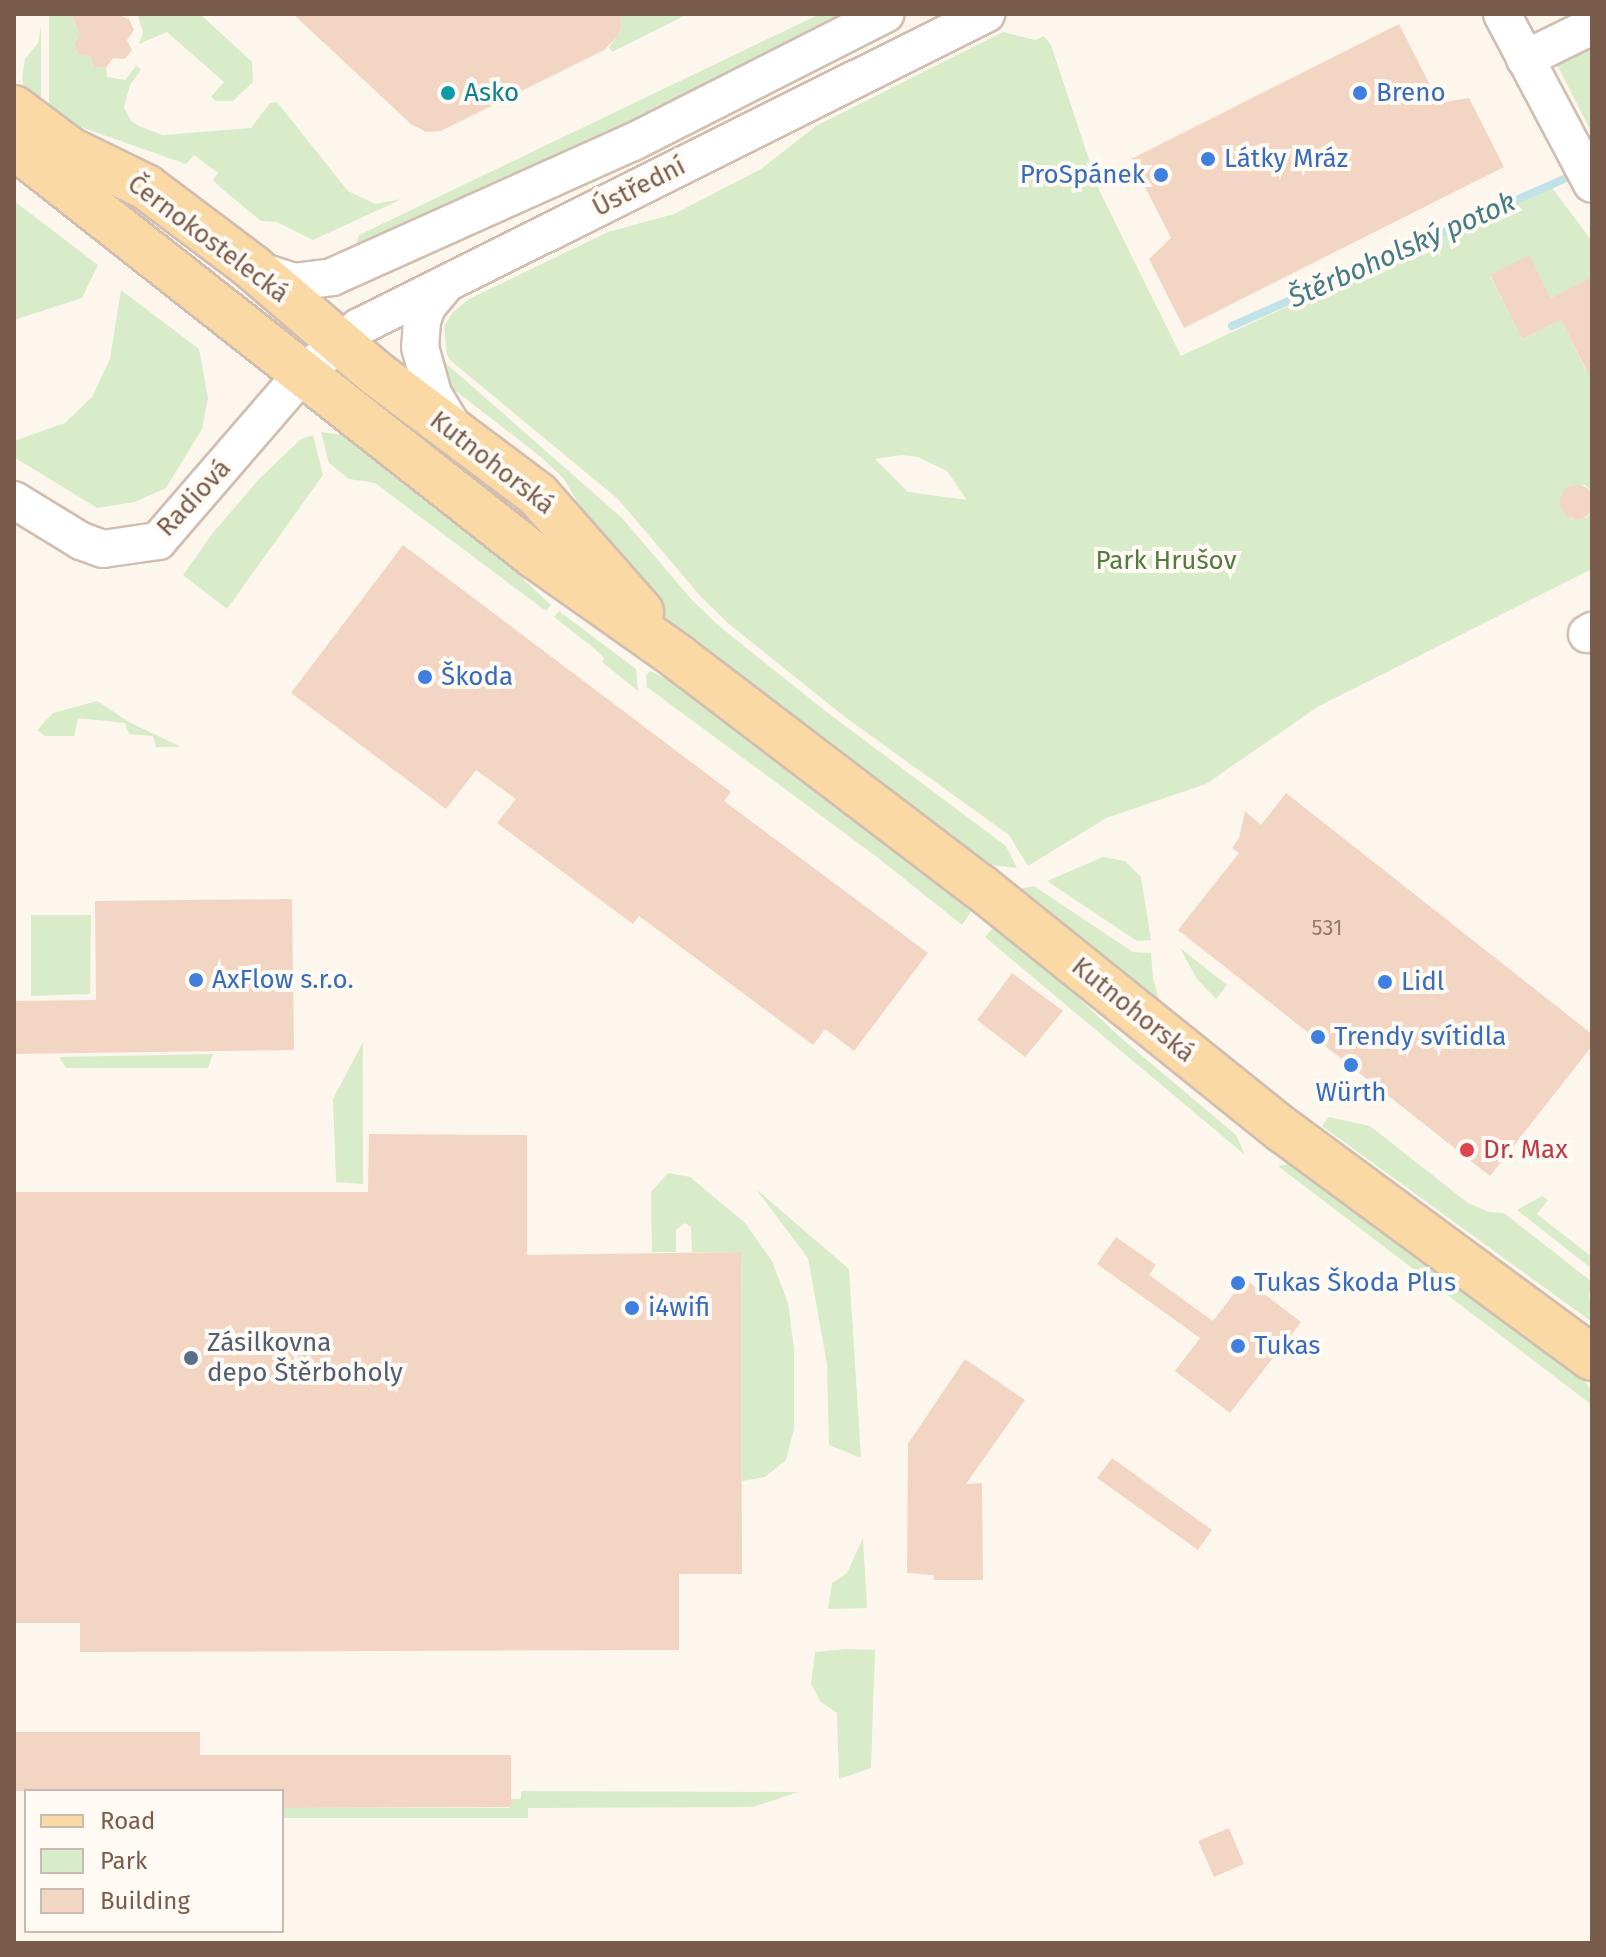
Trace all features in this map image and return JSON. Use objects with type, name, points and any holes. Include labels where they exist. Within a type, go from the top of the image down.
[{"type":"main road","name":"Černokostelecká","points":[[14,108],[70,150],[146,187],[252,267],[329,332]]},
{"type":"main road","name":"Černokostelecká","points":[[14,146],[199,289],[302,374]]},
{"type":"main road","name":"Kutnohorská","points":[[329,332],[538,495],[678,657]]},
{"type":"main road","name":"Kutnohorská","points":[[302,374],[535,556],[678,657],[979,886],[1283,1130],[1592,1358]]},
{"type":"street","name":"Ústřední","points":[[885,14],[633,142],[354,267],[333,293],[329,332],[447,283],[986,14]]},
{"type":"street","points":[[1502,14],[1592,184]]},
{"type":"street","points":[[1525,59],[1592,26]]},
{"type":"street","points":[[252,267],[268,277],[303,282],[324,279],[354,267]]},
{"type":"street","points":[[447,283],[427,307],[422,321],[420,347],[433,394],[457,434]]},
{"type":"street","points":[[302,374],[329,332]]},
{"type":"street","name":"Radiová","points":[[14,500],[81,541],[103,549],[158,541],[302,374]]},
{"type":"green space","points":[[49,14],[71,14],[80,34],[74,44],[78,54],[90,56],[94,67],[106,68],[107,77],[125,80],[136,66],[141,70],[130,85],[124,107],[131,121],[141,127],[163,135],[251,128],[270,103],[277,102],[348,191],[375,204],[402,199],[313,240],[277,222],[261,221],[221,188],[213,180],[218,173],[194,155],[186,164],[75,125],[49,108]]},
{"type":"green space","points":[[137,14],[200,14],[252,62],[253,82],[233,101],[216,101],[211,97],[224,82],[167,32],[139,44],[143,32]]},
{"type":"green space","points":[[620,14],[688,14],[612,52],[609,47],[617,37]]},
{"type":"green space","points":[[820,14],[850,14],[705,87],[355,249],[359,235]]},
{"type":"green space","points":[[41,27],[41,111],[25,92],[22,78],[25,59],[38,43]]},
{"type":"green space","name":"Park Hrušov","points":[[1003,32],[1035,40],[1044,36],[1051,45],[1099,190],[1181,356],[1549,184],[1592,241],[1592,284],[1589,279],[1551,298],[1529,256],[1490,276],[1522,339],[1561,320],[1587,372],[1592,371],[1592,492],[1585,485],[1571,486],[1561,495],[1562,509],[1572,519],[1586,518],[1592,512],[1592,569],[1319,706],[1206,784],[1106,818],[1028,866],[1009,835],[845,717],[729,624],[702,598],[618,499],[447,355],[444,326],[453,312],[469,299],[608,232],[674,214],[761,169],[816,126]],"holes":[[[902,455],[918,457],[947,471],[967,500],[908,492],[875,459]]]},
{"type":"green space","points":[[1592,43],[1592,133],[1555,61]]},
{"type":"green space","points":[[14,201],[98,265],[82,298],[14,320]]},
{"type":"green space","points":[[121,290],[199,349],[208,398],[202,429],[166,488],[135,502],[97,508],[14,457],[14,441],[65,423],[92,397],[110,359]]},
{"type":"green space","points":[[441,359],[622,518],[692,600],[719,626],[824,710],[1006,846],[1017,868],[984,864],[656,616],[604,548],[564,479],[541,457],[447,384]]},
{"type":"green space","points":[[321,432],[344,435],[356,442],[461,521],[551,605],[546,611],[375,483],[349,479],[329,463]]},
{"type":"green space","points":[[313,435],[323,475],[227,609],[183,575],[212,534],[259,479],[301,439]]},
{"type":"green space","points":[[559,611],[636,669],[638,691],[602,662],[604,658],[595,649],[554,617]]},
{"type":"green space","points":[[650,671],[697,694],[974,907],[962,925],[877,857],[647,687],[646,676]]},
{"type":"green space","points":[[97,701],[129,722],[181,747],[156,747],[153,736],[129,734],[125,723],[78,718],[74,736],[45,736],[37,730],[53,713]]},
{"type":"green space","points":[[1103,857],[1125,861],[1141,877],[1151,940],[1137,941],[1047,881]]},
{"type":"green space","points":[[1034,886],[1133,952],[1151,953],[1153,978],[1161,1007],[1013,890]]},
{"type":"green space","points":[[31,915],[91,915],[90,994],[31,996]]},
{"type":"green space","points":[[998,922],[1121,1038],[1236,1135],[1245,1155],[985,937]]},
{"type":"green space","points":[[1180,948],[1227,985],[1216,999],[1197,979]]},
{"type":"green space","points":[[363,1042],[363,1184],[336,1182],[333,1099]]},
{"type":"green space","points":[[213,1054],[208,1068],[66,1068],[59,1057]]},
{"type":"green space","points":[[1329,1117],[1370,1126],[1468,1203],[1489,1212],[1504,1213],[1592,1282],[1589,1295],[1592,1322],[1322,1126]]},
{"type":"green space","points":[[1278,1166],[1297,1166],[1579,1373],[1590,1389],[1592,1405]]},
{"type":"green space","points":[[668,1173],[690,1177],[745,1223],[772,1261],[788,1303],[794,1348],[794,1429],[786,1460],[765,1477],[742,1481],[741,1252],[692,1252],[691,1227],[685,1223],[676,1230],[676,1252],[652,1252],[651,1192]]},
{"type":"green space","points":[[756,1189],[849,1269],[861,1458],[829,1445],[827,1364],[808,1258]]},
{"type":"green space","points":[[1542,1196],[1548,1200],[1537,1214],[1592,1257],[1592,1269],[1517,1210]]},
{"type":"green space","points":[[863,1538],[867,1608],[828,1609],[832,1583],[847,1573]]},
{"type":"green space","points":[[875,1650],[871,1768],[839,1779],[837,1713],[821,1702],[811,1684],[815,1652]]},
{"type":"green space","points":[[521,1791],[798,1792],[753,1807],[528,1808],[528,1818],[284,1818],[284,1808],[510,1808],[510,1799],[521,1799]]},
{"type":"building","points":[[71,14],[116,14],[129,19],[134,30],[127,40],[132,50],[125,59],[113,58],[106,68],[94,67],[90,56],[78,54],[74,44],[80,34]]},
{"type":"building","name":"Asko","points":[[293,14],[620,14],[621,26],[617,37],[604,50],[441,131],[426,132],[411,124]]},
{"type":"building","points":[[1399,24],[1439,103],[1469,98],[1504,167],[1184,328],[1149,259],[1171,238],[1131,159]]},
{"type":"building","points":[[1529,255],[1551,298],[1592,277],[1592,381],[1561,320],[1522,339],[1490,275]]},
{"type":"building","points":[[1577,485],[1589,490],[1594,502],[1589,514],[1577,519],[1565,514],[1560,502],[1565,490]]},
{"type":"building","points":[[403,545],[731,792],[724,801],[928,953],[854,1051],[825,1029],[813,1045],[639,916],[633,924],[497,823],[516,799],[476,770],[446,809],[291,693]]},
{"type":"building","name":"Lidl","points":[[1286,793],[1592,1034],[1592,1046],[1490,1176],[1178,930],[1239,853],[1232,848],[1239,838],[1245,811],[1261,825]]},
{"type":"building","points":[[292,899],[294,1050],[14,1054],[14,1001],[96,1000],[95,901]]},
{"type":"building","points":[[1012,973],[1063,1011],[1025,1057],[977,1020]]},
{"type":"building","points":[[369,1134],[527,1135],[527,1255],[741,1252],[742,1574],[679,1574],[679,1650],[80,1652],[80,1623],[14,1623],[14,1192],[368,1192]]},
{"type":"building","name":"Tukas","points":[[1116,1237],[1156,1265],[1149,1275],[1213,1321],[1245,1279],[1301,1322],[1230,1413],[1175,1371],[1200,1338],[1097,1264]]},
{"type":"building","points":[[965,1359],[1025,1400],[966,1484],[982,1483],[983,1580],[934,1580],[933,1575],[907,1573],[908,1444]]},
{"type":"building","points":[[1112,1458],[1212,1530],[1198,1550],[1097,1478]]},
{"type":"building","points":[[14,1732],[200,1732],[200,1755],[511,1755],[511,1807],[284,1808],[284,1789],[14,1791]]},
{"type":"building","points":[[1229,1828],[1244,1864],[1214,1877],[1198,1841]]},
{"type":"waterway","name":"Štěrboholský potok","points":[[1232,326],[1572,175]]},
{"type":"place","name":"Asko","points":[[448,93]]},
{"type":"place","name":"Breno","points":[[1360,93]]},
{"type":"place","name":"Látky Mráz","points":[[1208,159]]},
{"type":"place","name":"ProSpánek","points":[[1161,175]]},
{"type":"place","name":"Škoda","points":[[425,677]]},
{"type":"place","name":"AxFlow s.r.o.","points":[[196,980]]},
{"type":"place","name":"Lidl","points":[[1385,982]]},
{"type":"place","name":"Trendy svítidla","points":[[1318,1037]]},
{"type":"place","name":"Würth","points":[[1351,1065]]},
{"type":"place","name":"Dr. Max","points":[[1467,1150]]},
{"type":"place","name":"Tukas Škoda Plus","points":[[1238,1283]]},
{"type":"place","name":"i4wifi","points":[[632,1308]]},
{"type":"place","name":"Tukas","points":[[1238,1346]]},
{"type":"place","name":"Zásilkovna depo Štěrboholy","points":[[191,1358]]}]
